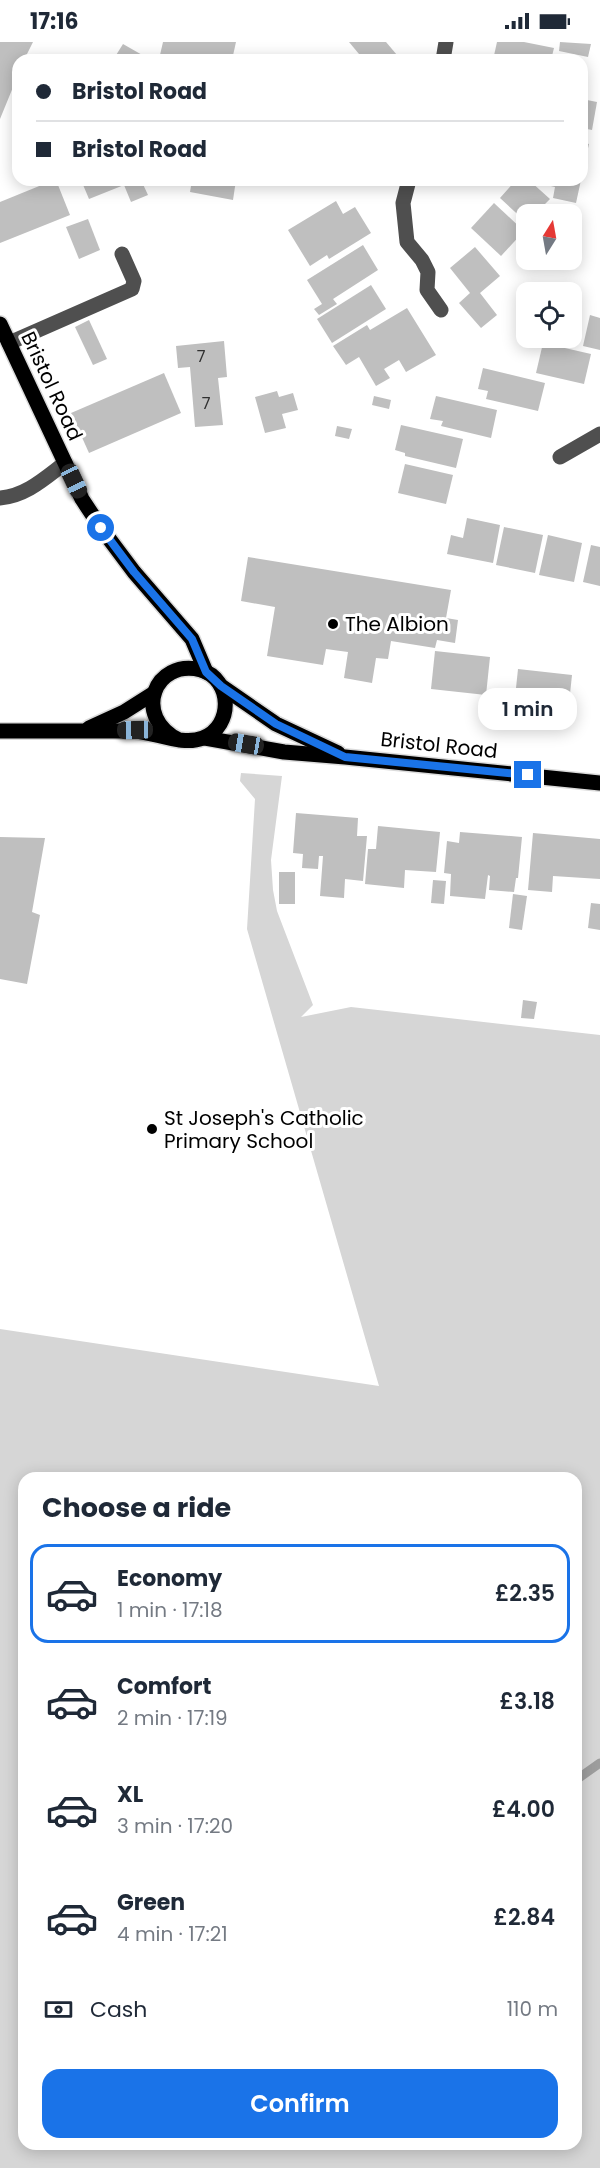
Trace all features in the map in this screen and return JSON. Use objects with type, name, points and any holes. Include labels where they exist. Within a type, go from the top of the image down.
[{"type":"main road","name":"Bristol Road","points":[[0,324],[82,499],[134,572],[192,639],[206,672]]},
{"type":"main road","points":[[179,740],[167,734],[159,725],[152,705],[154,693],[160,682],[170,674],[180,669],[192,668],[206,672],[221,686],[276,724],[345,757]]},
{"type":"main road","points":[[0,731],[135,730],[179,740],[190,741],[205,738],[222,721],[226,708],[221,686]]},
{"type":"main road","points":[[80,731],[124,712],[154,693]]},
{"type":"main road","name":"Bristol Road","points":[[205,738],[284,752],[600,783]]},
{"type":"street","points":[[407,186],[403,203],[407,242],[422,260],[428,272],[427,290],[441,310]]},
{"type":"street","points":[[9,343],[132,289],[134,281],[122,254]]},
{"type":"street","points":[[560,457],[600,434]]},
{"type":"street","points":[[0,498],[31,489],[65,463]]},
{"type":"shaded area","points":[[241,773],[282,776],[271,860],[273,890],[277,911],[313,1005],[301,1017],[351,1007],[600,1035],[600,2168],[0,2168],[0,1329],[379,1386],[247,929],[255,799],[240,781]]},
{"type":"building","points":[[0,42],[33,42],[27,54],[12,54],[12,90],[0,119]]},
{"type":"building","points":[[163,42],[236,42],[233,54],[160,54]]},
{"type":"building","points":[[349,42],[386,42],[396,54],[359,54]]},
{"type":"building","points":[[497,42],[524,42],[554,48],[552,54],[494,54]]},
{"type":"building","points":[[560,42],[591,44],[588,57],[588,54],[559,51]]},
{"type":"building","points":[[123,44],[140,54],[117,54]]},
{"type":"building","points":[[588,100],[597,102],[592,130],[588,129]]},
{"type":"building","points":[[39,186],[58,186],[70,215],[0,243],[0,202]]},
{"type":"building","points":[[84,186],[122,186],[89,199]]},
{"type":"building","points":[[124,186],[144,186],[148,195],[131,202]]},
{"type":"building","points":[[191,186],[235,186],[233,200],[190,192]]},
{"type":"building","points":[[511,186],[536,186],[550,199],[545,204],[516,204],[516,213],[500,198]]},
{"type":"building","points":[[551,186],[580,186],[576,203],[553,198],[555,187]]},
{"type":"building","points":[[336,201],[343,214],[355,207],[371,233],[329,259],[327,255],[310,266],[288,230]]},
{"type":"building","points":[[494,203],[516,224],[516,240],[501,256],[471,228]]},
{"type":"building","points":[[88,219],[100,250],[79,259],[66,227]]},
{"type":"building","points":[[363,245],[378,270],[333,299],[337,304],[319,315],[314,309],[322,304],[307,280]]},
{"type":"building","points":[[475,247],[500,276],[480,293],[497,315],[481,328],[459,303],[470,293],[450,268]]},
{"type":"building","points":[[371,285],[386,309],[332,343],[317,319]]},
{"type":"building","points":[[407,308],[436,355],[406,372],[399,360],[384,369],[390,378],[376,386],[359,357],[346,365],[333,346],[367,325],[370,330]]},
{"type":"building","points":[[590,315],[600,318],[600,350],[583,346]]},
{"type":"building","points":[[89,320],[107,359],[93,365],[75,327]]},
{"type":"building","points":[[224,341],[227,377],[218,378],[223,425],[195,427],[190,367],[178,368],[176,346]]},
{"type":"building","points":[[542,348],[565,348],[591,354],[584,384],[536,373]]},
{"type":"building","points":[[483,368],[545,383],[538,411],[486,399],[488,391],[478,389]]},
{"type":"building","points":[[164,373],[181,413],[89,453],[71,413]]},
{"type":"building","points":[[277,391],[279,397],[293,393],[298,410],[282,414],[286,428],[265,433],[255,397]]},
{"type":"building","points":[[374,396],[391,400],[389,409],[372,405]]},
{"type":"building","points":[[436,396],[497,410],[491,438],[441,426],[443,421],[430,419]]},
{"type":"building","points":[[401,425],[463,439],[456,468],[405,456],[405,453],[395,450]]},
{"type":"building","points":[[337,426],[352,429],[349,439],[335,436]]},
{"type":"building","points":[[405,464],[453,475],[446,504],[398,493]]},
{"type":"building","points":[[467,518],[500,525],[493,563],[447,554],[451,535],[463,538]]},
{"type":"building","points":[[504,527],[543,535],[535,573],[496,565]]},
{"type":"building","points":[[548,535],[582,543],[574,582],[539,575]]},
{"type":"building","points":[[591,545],[600,547],[600,586],[583,582]]},
{"type":"building","name":"The Albion","points":[[248,557],[451,590],[446,618],[458,620],[455,643],[437,640],[435,648],[391,641],[388,659],[376,658],[372,683],[344,678],[348,652],[326,649],[323,665],[267,656],[275,607],[241,601]]},
{"type":"building","points":[[435,651],[490,657],[486,695],[431,689]]},
{"type":"building","points":[[518,669],[572,675],[568,713],[514,707]]},
{"type":"building","points":[[296,813],[358,818],[357,836],[367,836],[363,881],[345,879],[344,898],[320,896],[323,856],[319,856],[318,869],[302,868],[303,854],[293,853]]},
{"type":"building","points":[[378,826],[440,832],[436,872],[405,870],[404,888],[365,884],[368,849],[376,849]]},
{"type":"building","points":[[460,832],[522,837],[518,878],[516,878],[514,892],[489,890],[490,876],[488,875],[485,899],[450,896],[451,874],[444,873],[447,841],[459,843]]},
{"type":"building","points":[[533,833],[600,839],[600,879],[553,876],[552,892],[528,890]]},
{"type":"building","points":[[0,837],[45,838],[32,912],[40,915],[27,984],[0,979]]},
{"type":"building","points":[[279,872],[295,872],[295,904],[279,904]]},
{"type":"building","points":[[433,880],[446,881],[444,904],[431,903]]},
{"type":"building","points":[[513,894],[527,896],[522,930],[509,928]]},
{"type":"building","points":[[591,903],[600,904],[600,930],[588,928]]},
{"type":"building","points":[[523,1000],[537,1002],[534,1019],[521,1018]]},
{"type":"waterway","points":[[582,1776],[600,1763]]},
{"type":"place","name":"The Albion","points":[[333,624]]},
{"type":"place","name":"St Joseph's Catholic Primary School","points":[[152,1129]]},
{"type":"route","points":[[101,528],[134,572],[192,639],[206,672],[221,686],[276,724],[345,757],[528,775]]}]
